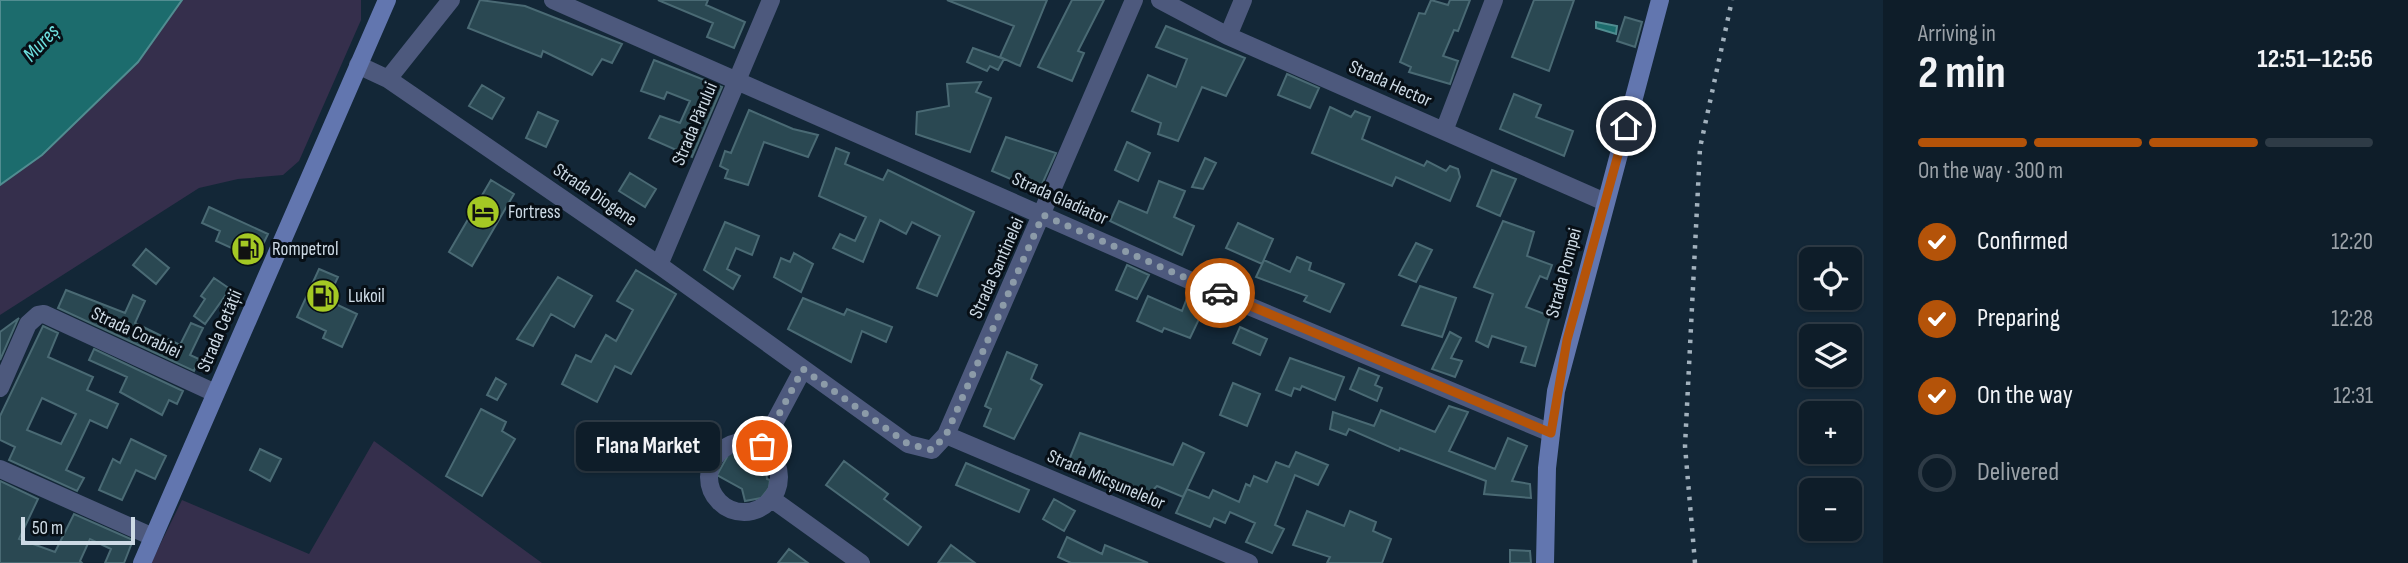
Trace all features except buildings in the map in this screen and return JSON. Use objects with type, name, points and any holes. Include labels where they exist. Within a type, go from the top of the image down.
[{"type":"street","name":"Strada Cetății","points":[[142,563],[387,0]]},
{"type":"street","points":[[388,79],[452,0]]},
{"type":"street","name":"Strada Gladiator","points":[[553,0],[1240,302],[1551,433]]},
{"type":"street","name":"Strada Părului","points":[[659,265],[771,0]]},
{"type":"street","name":"Strada Santinelei","points":[[946,435],[1134,0]]},
{"type":"street","name":"Strada Hector","points":[[1160,0],[1228,36],[1605,202]]},
{"type":"street","points":[[1228,36],[1243,0]]},
{"type":"street","points":[[1444,131],[1494,0]]},
{"type":"street","name":"Strada Pompei","points":[[1545,563],[1551,433],[1567,340],[1660,0]]},
{"type":"street","name":"Strada Diogene","points":[[358,65],[388,79],[659,265],[908,444],[932,450],[946,435]]},
{"type":"street","name":"Strada Corabiei","points":[[0,388],[28,324],[38,314],[49,316],[215,393]]},
{"type":"street","points":[[762,446],[803,369]]},
{"type":"street","name":"Strada Micșunelelor","points":[[946,435],[1250,563]]},
{"type":"street","points":[[740,441],[762,446],[771,453],[780,476],[772,499],[756,510],[737,512],[718,501],[709,481],[713,459],[720,450],[740,441]]},
{"type":"street","points":[[0,469],[153,537]]},
{"type":"street","points":[[772,499],[861,563]]},
{"type":"shaded area","points":[[182,0],[361,0],[361,20],[299,161],[283,175],[238,179],[199,188],[0,315],[0,186],[42,155],[138,62]]},
{"type":"shaded area","points":[[374,441],[542,563],[151,563],[182,500],[309,554]]},
{"type":"water","name":"Mureș","points":[[0,0],[182,0],[138,62],[42,155],[0,185]]},
{"type":"water","points":[[1596,22],[1617,26],[1616,34],[1596,28]]},
{"type":"railway","points":[[1695,563],[1685,446],[1700,148],[1732,0]]},
{"type":"way so far","points":[[762,446],[803,369],[908,444],[923,450],[932,450],[946,435],[1043,215],[1220,293]]},
{"type":"place","name":"Fortress","points":[[483,212]]},
{"type":"place","name":"Rompetrol","points":[[248,249]]},
{"type":"place","name":"Lukoil","points":[[323,296]]},
{"type":"place","name":"Flana Market","points":[[762,446]]},
{"type":"route","points":[[1220,293],[1526,425],[1551,433],[1556,391],[1567,340],[1626,126]]}]
